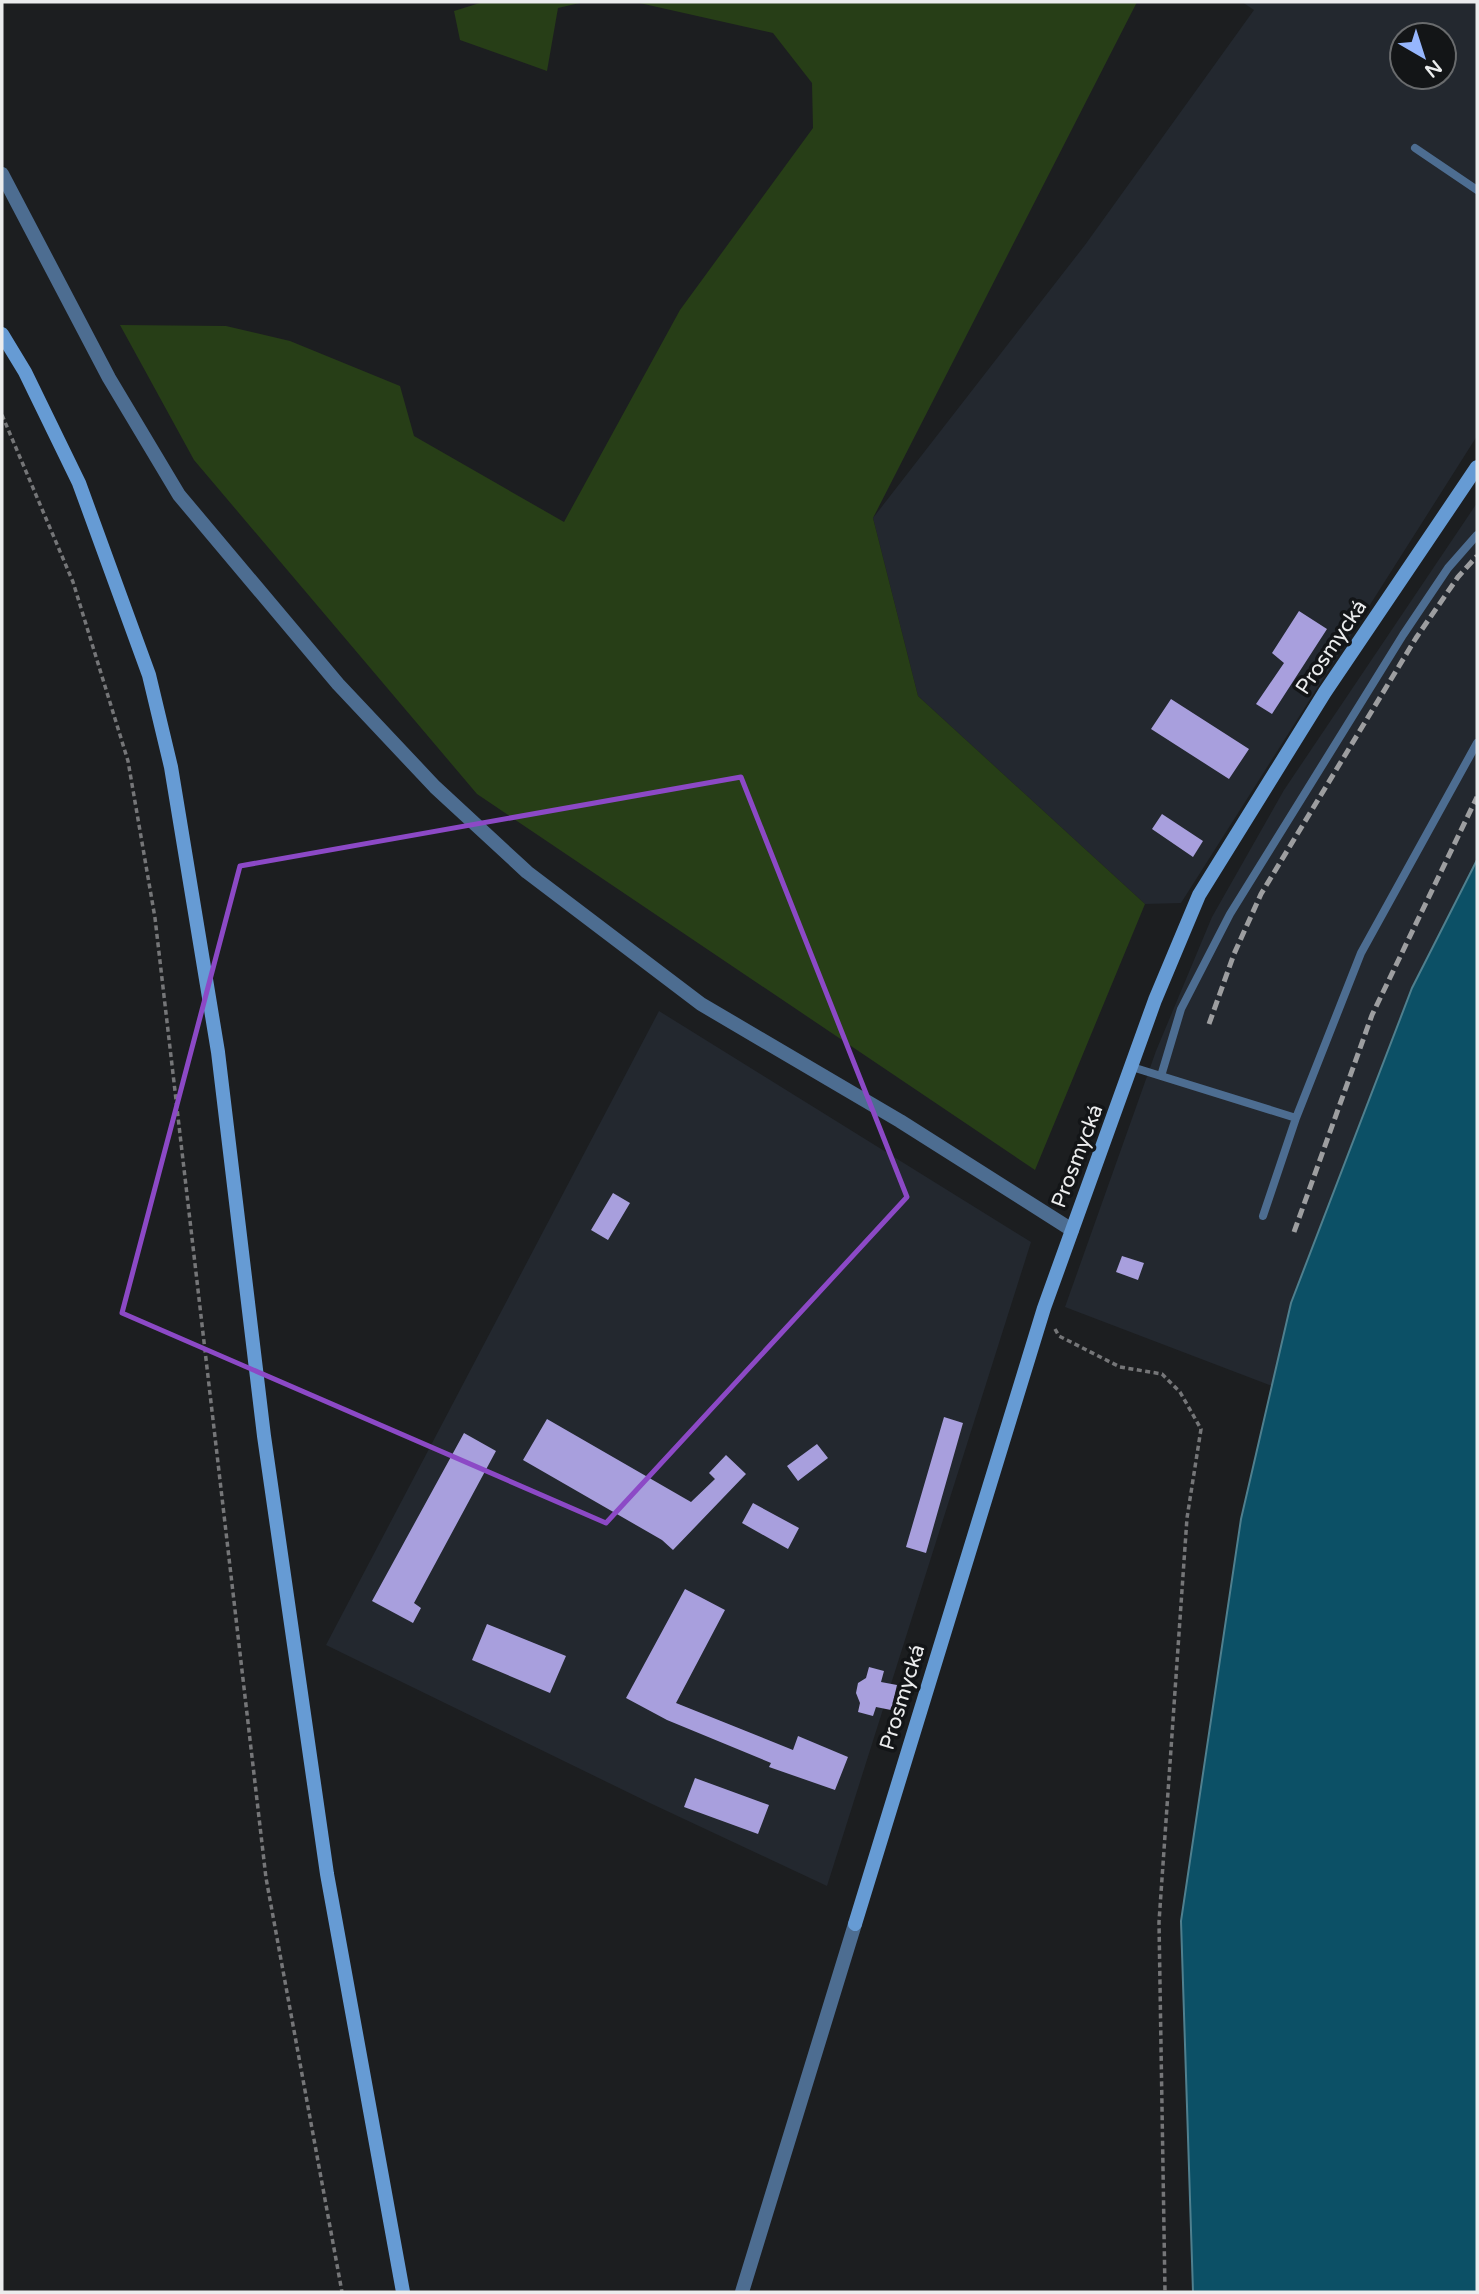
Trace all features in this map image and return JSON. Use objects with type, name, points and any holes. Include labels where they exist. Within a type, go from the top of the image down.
[{"type":"main road","points":[[2,334],[25,372],[79,483],[149,675],[172,767],[218,1052],[264,1436],[327,1874],[403,2292]]},
{"type":"main road","name":"Prosmycká","points":[[855,1924],[1044,1308],[1155,1000],[1199,895],[1325,692],[1477,467]]},
{"type":"street","points":[[2,174],[109,378],[179,495],[338,684],[435,787],[527,872],[701,1004],[901,1121],[1072,1230]]},
{"type":"street","points":[[741,2292],[855,1924]]},
{"type":"lane","points":[[1415,148],[1477,190]]},
{"type":"lane","points":[[1161,1076],[1181,1009],[1230,914],[1403,635],[1448,568],[1477,535]]},
{"type":"lane","points":[[1263,1216],[1296,1118],[1361,953],[1477,743]]},
{"type":"lane","points":[[1132,1067],[1296,1118]]},
{"type":"path","points":[[2,415],[73,582],[128,761],[155,918],[270,1901],[315,2130],[319,2176],[342,2292]]},
{"type":"path","points":[[1044,1308],[1059,1336],[1120,1367],[1162,1374],[1180,1392],[1201,1429],[1187,1518],[1159,1922],[1165,2292]]},
{"type":"highlighted area","points":[[741,777],[907,1197],[606,1523],[122,1313],[240,866]]},
{"type":"shaded area","points":[[1242,2],[1477,2],[1477,436],[1181,903],[1145,904],[918,696],[873,518],[1085,245],[1254,10]]},
{"type":"shaded area","points":[[1477,503],[1477,860],[1412,988],[1291,1304],[1272,1386],[1065,1307],[1156,1051],[1212,917],[1284,790]]},
{"type":"shaded area","points":[[659,1011],[1031,1242],[827,1886],[326,1645]]},
{"type":"green space","points":[[483,2],[584,2],[558,8],[547,71],[460,40],[454,11]]},
{"type":"green space","points":[[635,2],[1137,2],[873,518],[918,696],[1145,904],[1035,1170],[477,794],[194,460],[120,325],[226,326],[290,341],[400,386],[414,436],[564,522],[680,310],[813,128],[812,83],[773,33]]},
{"type":"water","points":[[1477,860],[1477,2292],[1193,2292],[1181,1921],[1241,1519],[1291,1303],[1412,988]]},
{"type":"building","points":[[1299,611],[1327,629],[1272,714],[1256,704],[1284,663],[1272,653]]},
{"type":"building","points":[[1171,699],[1249,749],[1229,779],[1151,729]]},
{"type":"building","points":[[1162,814],[1203,841],[1193,857],[1152,829]]},
{"type":"building","points":[[613,1193],[630,1203],[608,1240],[591,1230]]},
{"type":"building","points":[[1122,1256],[1144,1263],[1138,1280],[1116,1272]]},
{"type":"building","points":[[944,1417],[963,1423],[926,1553],[906,1547]]},
{"type":"building","points":[[547,1419],[691,1502],[715,1479],[709,1473],[726,1455],[746,1474],[673,1550],[662,1540],[523,1460]]},
{"type":"building","points":[[464,1433],[496,1451],[414,1603],[421,1608],[413,1623],[372,1601]]},
{"type":"building","points":[[817,1444],[828,1458],[798,1481],[787,1466]]},
{"type":"building","points":[[753,1503],[799,1528],[788,1549],[742,1523]]},
{"type":"building","points":[[685,1589],[725,1610],[676,1703],[793,1750],[798,1736],[848,1757],[835,1790],[769,1767],[771,1763],[667,1720],[626,1698]]},
{"type":"building","points":[[487,1624],[566,1656],[550,1693],[472,1660]]},
{"type":"building","points":[[869,1667],[884,1671],[881,1682],[897,1685],[891,1710],[876,1707],[873,1716],[858,1712],[860,1703],[856,1693],[858,1683],[866,1678]]},
{"type":"building","points":[[695,1778],[769,1805],[758,1834],[684,1807]]},
{"type":"railway","points":[[1209,1024],[1234,954],[1261,894],[1416,638],[1458,577],[1477,556]]},
{"type":"railway","points":[[1294,1232],[1372,1015],[1477,797]]}]
